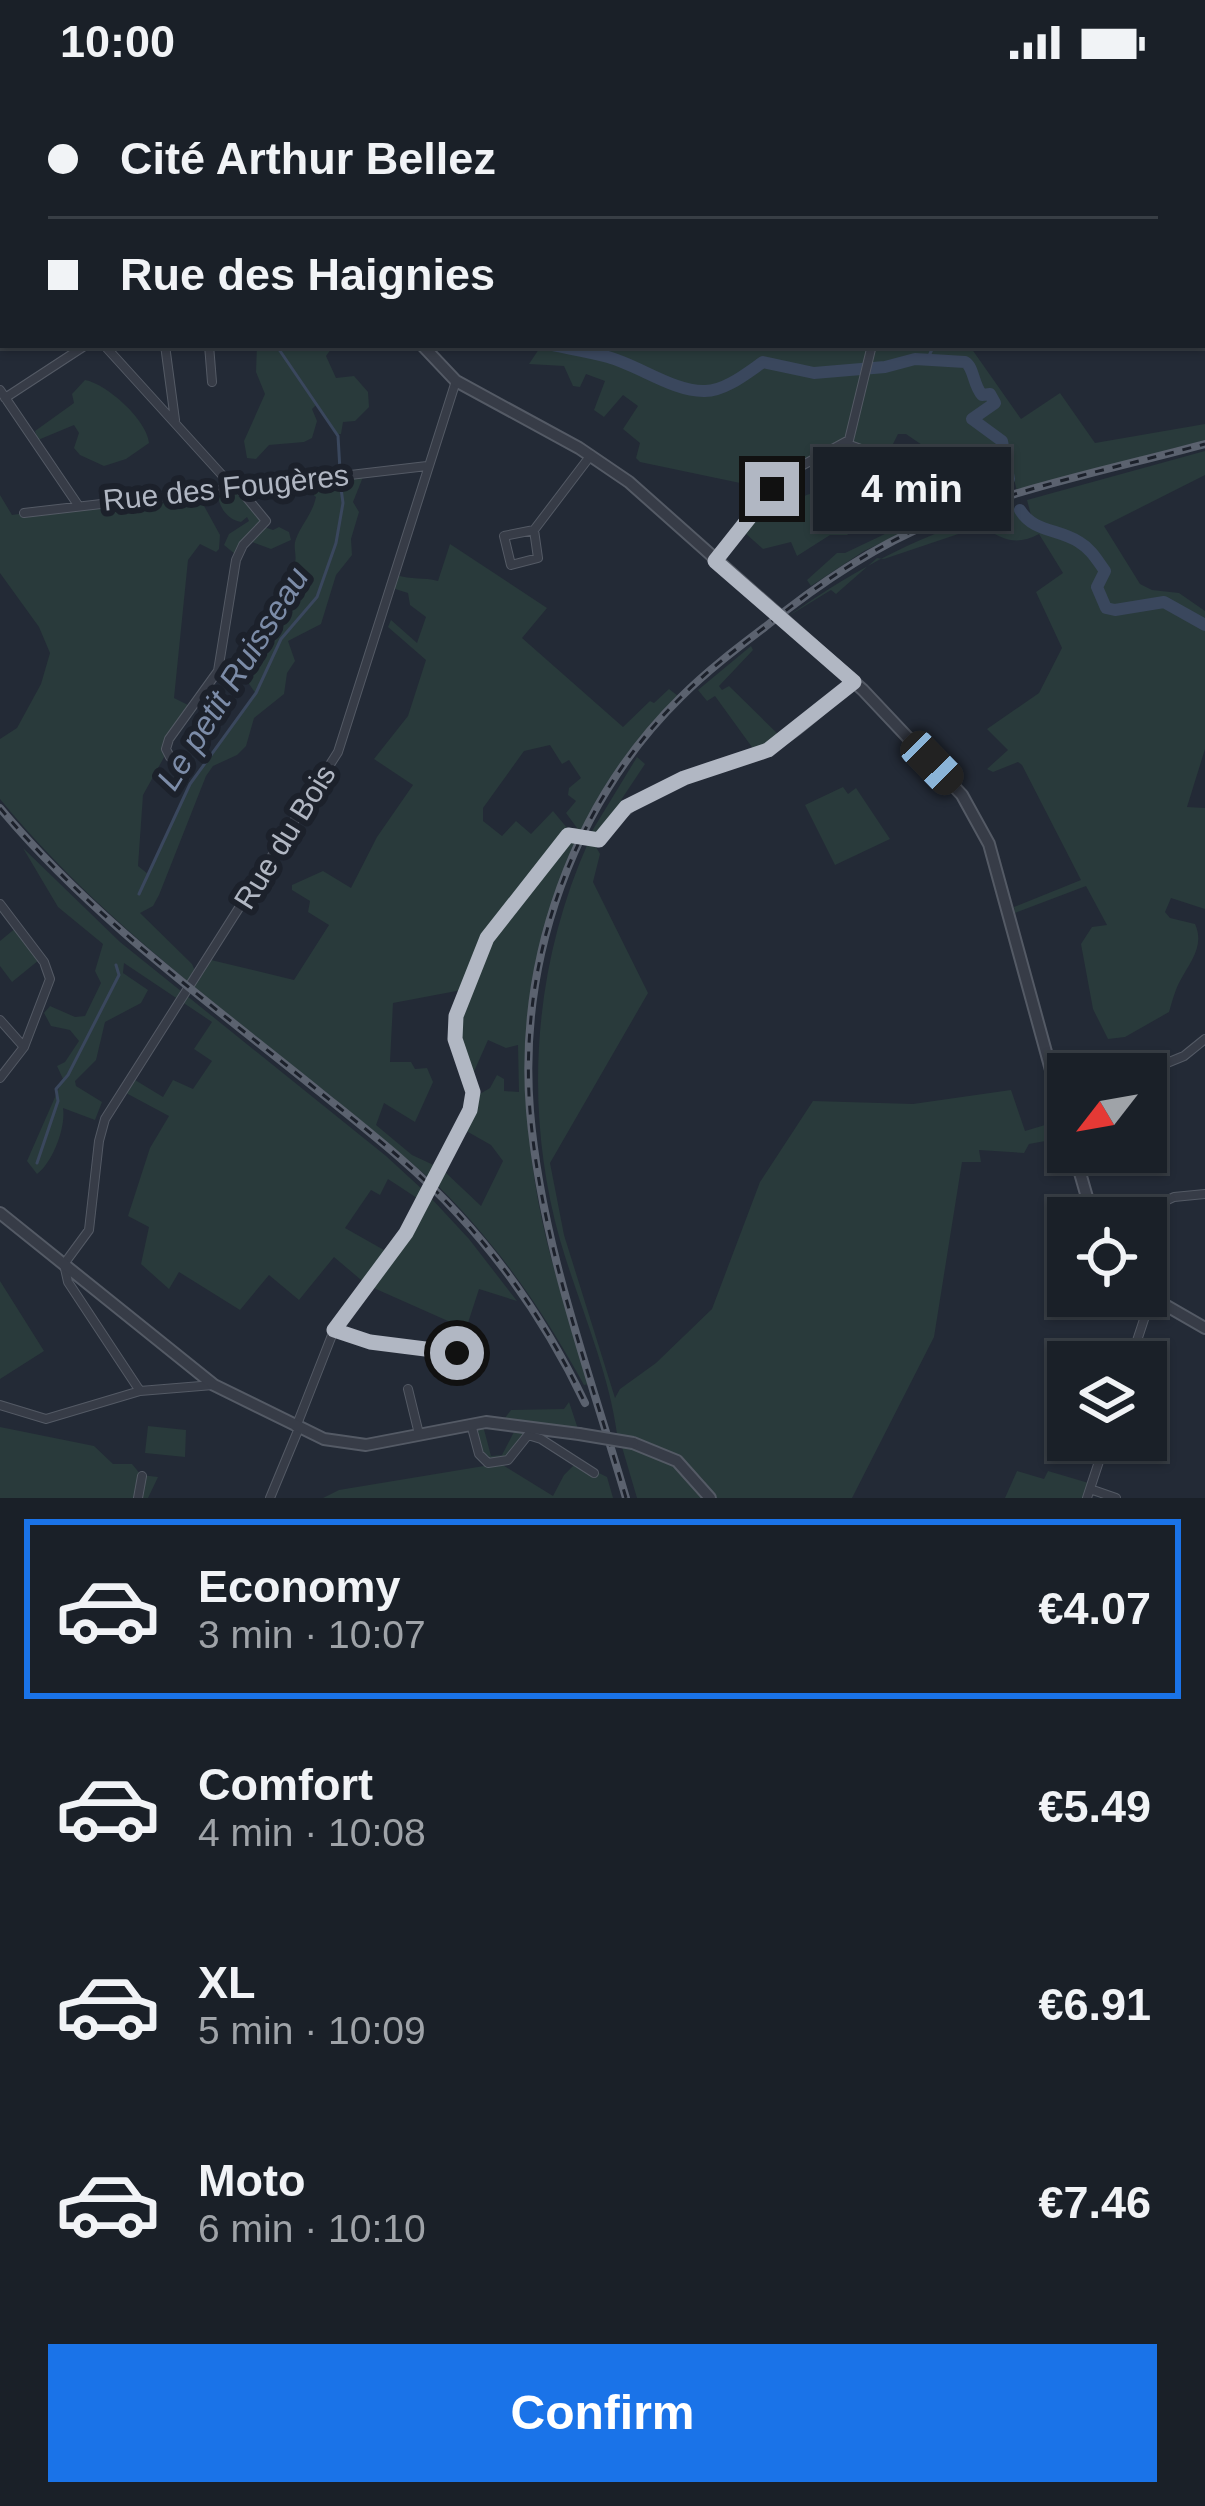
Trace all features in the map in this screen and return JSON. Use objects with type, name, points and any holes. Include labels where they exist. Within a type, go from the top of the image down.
[{"type":"street","points":[[78,505],[2,394],[81,348]]},
{"type":"street","points":[[107,348],[266,521],[239,552],[218,671],[169,740],[170,757]]},
{"type":"street","points":[[165,348],[175,422]]},
{"type":"street","points":[[209,348],[212,382]]},
{"type":"street","points":[[425,348],[456,381],[626,479],[854,682],[971,806],[986,835],[1050,1053]]},
{"type":"street","points":[[715,561],[782,477],[846,443],[855,428],[871,348]]},
{"type":"street","name":"Rue du Bois","points":[[64,1264],[89,1230],[105,1119],[338,752],[456,381]]},
{"type":"street","points":[[846,443],[891,460],[931,485]]},
{"type":"street","points":[[534,530],[538,558],[511,565],[504,536],[534,530],[591,455]]},
{"type":"street","name":"Rue des Fougères","points":[[25,513],[427,466]]},
{"type":"street","points":[[270,1498],[334,1330],[406,1233],[473,1098],[454,1027],[485,941],[568,835],[602,839],[631,804],[684,778],[779,743],[854,682]]},
{"type":"street","points":[[0,904],[44,962],[50,979],[25,1047],[0,1078]]},
{"type":"street","points":[[0,1020],[25,1047]]},
{"type":"street","points":[[1167,1064],[1202,1046]]},
{"type":"street","points":[[1167,1200],[1205,1194]]},
{"type":"street","points":[[0,1213],[214,1384],[297,1428],[348,1445],[502,1422],[633,1443],[677,1461],[710,1498]]},
{"type":"street","points":[[64,1264],[68,1282],[140,1391]]},
{"type":"street","points":[[1167,1307],[1205,1328]]},
{"type":"street","points":[[334,1330],[370,1342],[445,1351]]},
{"type":"street","points":[[1,1405],[44,1419],[140,1391],[214,1384]]},
{"type":"street","points":[[409,1389],[419,1435]]},
{"type":"street","points":[[471,1424],[479,1454],[488,1462],[508,1460],[527,1435],[542,1439],[594,1473]]},
{"type":"street","points":[[1099,1461],[1088,1494],[1116,1498]]},
{"type":"street","points":[[138,1498],[142,1477]]},
{"type":"shaded area","points":[[257,348],[332,348],[326,356],[336,378],[354,376],[368,392],[369,407],[355,421],[343,422],[337,434],[317,404],[312,409],[317,421],[312,438],[269,445],[256,459],[247,458],[244,441],[265,394],[256,372]]},
{"type":"shaded area","points":[[538,348],[971,348],[1021,419],[1060,393],[1095,443],[1205,424],[1205,440],[1017,491],[1010,465],[1004,466],[1010,493],[944,509],[864,551],[811,586],[807,580],[837,553],[887,533],[873,509],[847,535],[830,535],[797,556],[791,542],[763,549],[744,532],[770,496],[786,515],[807,495],[831,498],[862,476],[861,470],[835,459],[831,452],[821,454],[769,489],[640,462],[636,458],[640,443],[623,429],[638,406],[623,395],[604,417],[594,410],[605,381],[586,374],[580,387],[573,386],[564,366],[529,364]],"holes":[[[898,434],[906,434],[944,460],[945,479],[928,490],[916,487],[894,504],[886,499],[888,479],[897,466],[885,460]]]},
{"type":"shaded area","points":[[85,380],[125,404],[149,443],[126,459],[104,466],[74,448],[79,433],[74,425],[38,440],[35,431],[74,403],[72,394]]},
{"type":"shaded area","points":[[1205,451],[1205,475],[1104,526],[1140,584],[1179,593],[1205,611],[1205,749],[1187,807],[1205,808],[1205,909],[1171,898],[1165,912],[1170,918],[1195,924],[1198,932],[1195,954],[1169,1012],[1125,1037],[1108,1039],[1093,1009],[1081,944],[1092,927],[1107,925],[1086,886],[1015,913],[1014,907],[1081,880],[1022,765],[1018,762],[993,772],[987,769],[1008,750],[987,729],[1039,693],[1062,648],[1036,592],[1063,573],[1039,534],[1010,540],[982,526],[882,559],[1014,507],[1028,524],[1032,519],[1027,500]]},
{"type":"shaded area","points":[[363,477],[353,502],[359,512],[352,555],[336,575],[321,624],[288,641],[295,661],[287,673],[284,694],[254,718],[246,746],[213,766],[206,776],[159,895],[153,906],[140,913],[192,964],[198,978],[211,960],[294,980],[329,925],[308,912],[310,901],[292,890],[292,885],[323,871],[351,888],[377,837],[413,785],[374,759],[408,716],[426,660],[388,627],[391,620],[417,643],[426,617],[410,605],[408,593],[392,588],[396,575],[438,581],[450,544],[547,608],[522,638],[623,727],[669,689],[678,696],[619,767],[580,832],[566,813],[576,801],[568,795],[569,788],[581,778],[569,760],[562,764],[550,745],[524,751],[483,808],[483,821],[502,836],[516,821],[531,834],[553,811],[568,829],[563,835],[579,837],[544,934],[528,1036],[527,1088],[536,1191],[589,1384],[584,1385],[500,1256],[438,1186],[445,1172],[481,1206],[503,1161],[491,1145],[461,1128],[473,1098],[490,1088],[497,1075],[504,1079],[504,1091],[519,1092],[518,1045],[506,1048],[488,1040],[472,1076],[454,1033],[467,989],[393,1003],[390,1062],[427,1068],[433,1082],[415,1122],[384,1103],[376,1125],[412,1155],[440,1168],[430,1179],[152,951],[48,853],[0,799],[0,739],[17,728],[41,684],[50,653],[39,627],[0,573],[0,495],[12,515],[205,495],[203,504],[220,535],[219,549],[216,552],[200,544],[188,560],[174,698],[192,707],[143,795],[138,866],[148,874],[190,784],[256,694],[245,678],[247,663],[295,564],[296,539],[316,497],[306,488],[308,481]]},
{"type":"shaded area","points":[[238,487],[261,516],[261,526],[279,527],[289,532],[291,540],[271,549],[247,540],[235,554],[224,545],[229,534],[249,521],[247,517],[241,522],[231,518],[219,501],[218,491]]},
{"type":"shaded area","points":[[868,566],[836,594],[831,590],[787,617],[843,581]]},
{"type":"shaded area","points":[[751,646],[753,650],[719,686],[722,690],[729,686],[784,740],[757,754],[715,696],[707,701],[698,690]]},
{"type":"shaded area","points":[[637,757],[645,764],[621,800],[626,807],[600,837],[589,836]]},
{"type":"shaded area","points":[[843,787],[848,794],[856,788],[890,839],[835,865],[805,805]]},
{"type":"shaded area","points":[[592,840],[600,854],[593,882],[648,993],[550,1163],[564,1235],[615,1398],[712,1309],[760,1182],[813,1101],[913,1104],[1011,1090],[1025,1131],[1047,1127],[1047,1141],[1029,1144],[1024,1153],[979,1150],[981,1162],[962,1162],[934,1337],[852,1498],[637,1498],[622,1447],[644,1445],[705,1482],[665,1450],[617,1434],[600,1361],[560,1240],[541,1140],[538,1089],[545,988],[569,890]]},
{"type":"shaded area","points":[[23,848],[120,942],[386,1156],[423,1190],[423,1202],[431,1198],[469,1239],[517,1301],[479,1289],[466,1329],[367,1285],[334,1257],[299,1300],[269,1275],[240,1310],[179,1272],[169,1289],[141,1264],[149,1227],[128,1216],[150,1148],[169,1116],[126,1093],[135,1080],[163,1097],[173,1080],[193,1089],[212,1061],[194,1049],[212,1022],[124,963],[123,973],[148,990],[141,1003],[105,1022],[96,1060],[75,1081],[102,1102],[95,1120],[63,1108],[57,1144],[37,1174],[27,1161],[63,1079],[57,1066],[79,1041],[70,1030],[51,1026],[44,1013],[50,1006],[75,1017],[85,1016],[101,983],[95,971],[103,944],[58,907]],"holes":[[[388,1179],[423,1202],[391,1254],[345,1228],[371,1190],[380,1195]]]},
{"type":"shaded area","points":[[17,927],[39,960],[12,982],[0,966],[0,941]]},
{"type":"shaded area","points":[[0,1281],[44,1351],[0,1379]]},
{"type":"shaded area","points":[[569,1402],[578,1429],[502,1422],[511,1410],[564,1409]]},
{"type":"shaded area","points":[[482,1422],[491,1456],[502,1455],[515,1430],[528,1435],[501,1464],[553,1496],[577,1462],[607,1477],[613,1498],[323,1498],[339,1490],[484,1466],[488,1462],[471,1424]]},
{"type":"shaded area","points":[[148,1426],[186,1430],[185,1457],[145,1453]]},
{"type":"shaded area","points":[[0,1427],[94,1446],[113,1464],[132,1464],[141,1475],[158,1477],[148,1498],[0,1498]]},
{"type":"shaded area","points":[[1017,1471],[1044,1479],[1048,1471],[1092,1484],[1087,1498],[1005,1498]]},
{"type":"waterway","name":"Le petit Ruisseau","points":[[278,348],[338,436],[340,470]]},
{"type":"waterway","points":[[566,348],[608,357],[681,387],[705,391],[728,385],[763,362],[814,373],[885,367],[915,359],[965,362],[982,395],[990,394],[995,403],[972,419],[1002,441],[1009,479]]},
{"type":"waterway","points":[[928,358],[933,348]]},
{"type":"waterway","name":"Le petit Ruisseau","points":[[139,894],[190,784],[256,693],[281,639],[317,597],[336,543],[343,503],[340,481]]},
{"type":"waterway","points":[[1020,510],[1032,522],[1090,551],[1105,571],[1097,587],[1106,608],[1164,602],[1205,625]]},
{"type":"waterway","name":"Le petit Ruisseau","points":[[37,1163],[58,1101],[56,1089],[68,1075],[119,975],[116,965]]},
{"type":"railway","points":[[626,1498],[555,1258],[530,1111],[533,998],[544,942],[560,887],[610,785],[643,739],[701,678],[805,596],[889,543],[1034,488],[1205,444]]},
{"type":"railway","points":[[0,808],[113,923],[442,1197],[529,1304],[585,1403]]},
{"type":"route","points":[[457,1353],[370,1342],[334,1330],[406,1233],[470,1110],[473,1092],[454,1027],[487,938],[568,835],[602,839],[626,807],[684,778],[768,750],[854,682],[715,561],[772,489]]}]
